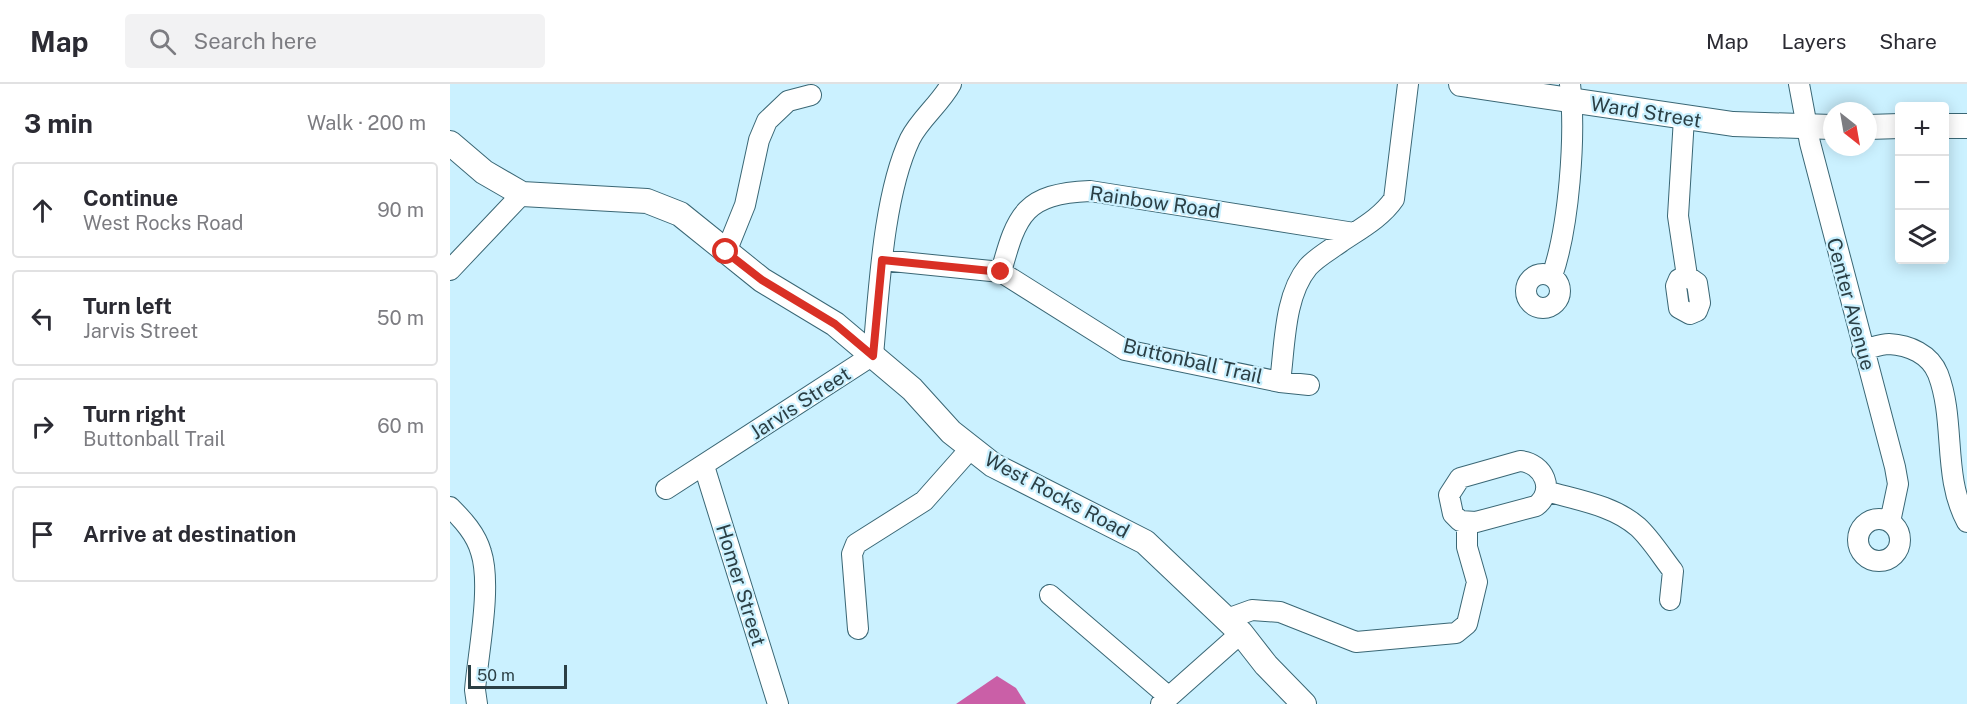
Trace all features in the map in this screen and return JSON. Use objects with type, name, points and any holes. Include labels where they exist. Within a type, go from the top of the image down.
[{"type":"main road","name":"Ward Street","points":[[1461,84],[1571,92],[1684,118],[1733,124],[1823,127]]},
{"type":"main road","points":[[1877,127],[1895,126]]},
{"type":"main road","points":[[1949,126],[1967,126]]},
{"type":"main road","name":"West Rocks Road","points":[[450,143],[484,172],[522,194],[647,201],[680,214],[762,280],[835,324],[912,389],[951,432],[993,465],[1144,542],[1234,626],[1266,665],[1304,704]]},
{"type":"street","points":[[873,356],[882,260],[895,185],[910,138],[951,84]]},
{"type":"street","points":[[1280,382],[1293,295],[1300,278],[1310,266],[1384,213],[1394,198],[1408,84]]},
{"type":"street","name":"Center Avenue","points":[[1799,84],[1806,128],[1896,475],[1897,494],[1890,522]]},
{"type":"street","points":[[1552,276],[1561,250],[1574,121],[1571,92]]},
{"type":"street","points":[[726,252],[745,205],[759,140],[767,121],[788,101],[812,95]]},
{"type":"street","points":[[1684,118],[1678,216],[1687,276]]},
{"type":"street","name":"Rainbow Road","points":[[1001,272],[1015,226],[1026,211],[1043,198],[1067,192],[1090,191],[1354,233]]},
{"type":"street","points":[[450,270],[522,194]]},
{"type":"street","name":"Buttonball Trail","points":[[882,260],[1001,272],[1125,350],[1280,382],[1309,385]]},
{"type":"street","points":[[1862,350],[1888,344],[1918,351],[1937,372],[1944,400],[1953,483],[1967,522]]},
{"type":"street","name":"Jarvis Street","points":[[666,489],[873,356]]},
{"type":"street","points":[[858,629],[852,554],[856,544],[924,501],[971,448]]},
{"type":"street","points":[[1521,461],[1530,462],[1542,472],[1546,491],[1544,500],[1536,506],[1467,523],[1460,521],[1453,514],[1449,505],[1453,485],[1460,478],[1521,461]]},
{"type":"street","name":"Homer Street","points":[[704,466],[778,704]]},
{"type":"street","points":[[1546,491],[1597,505],[1624,516],[1640,528],[1673,571],[1670,600]]},
{"type":"street","points":[[450,507],[474,535],[485,573],[475,690],[477,704]]},
{"type":"street","points":[[1050,595],[1165,700],[1234,626],[1252,610],[1280,612],[1356,642],[1456,633],[1467,624],[1477,582],[1467,547],[1467,523]]},
{"type":"shaded area","points":[[997,676],[1016,688],[1026,704],[956,704]]},
{"type":"route","points":[[726,252],[798,304],[835,324],[873,356],[882,260],[1001,272]]}]
